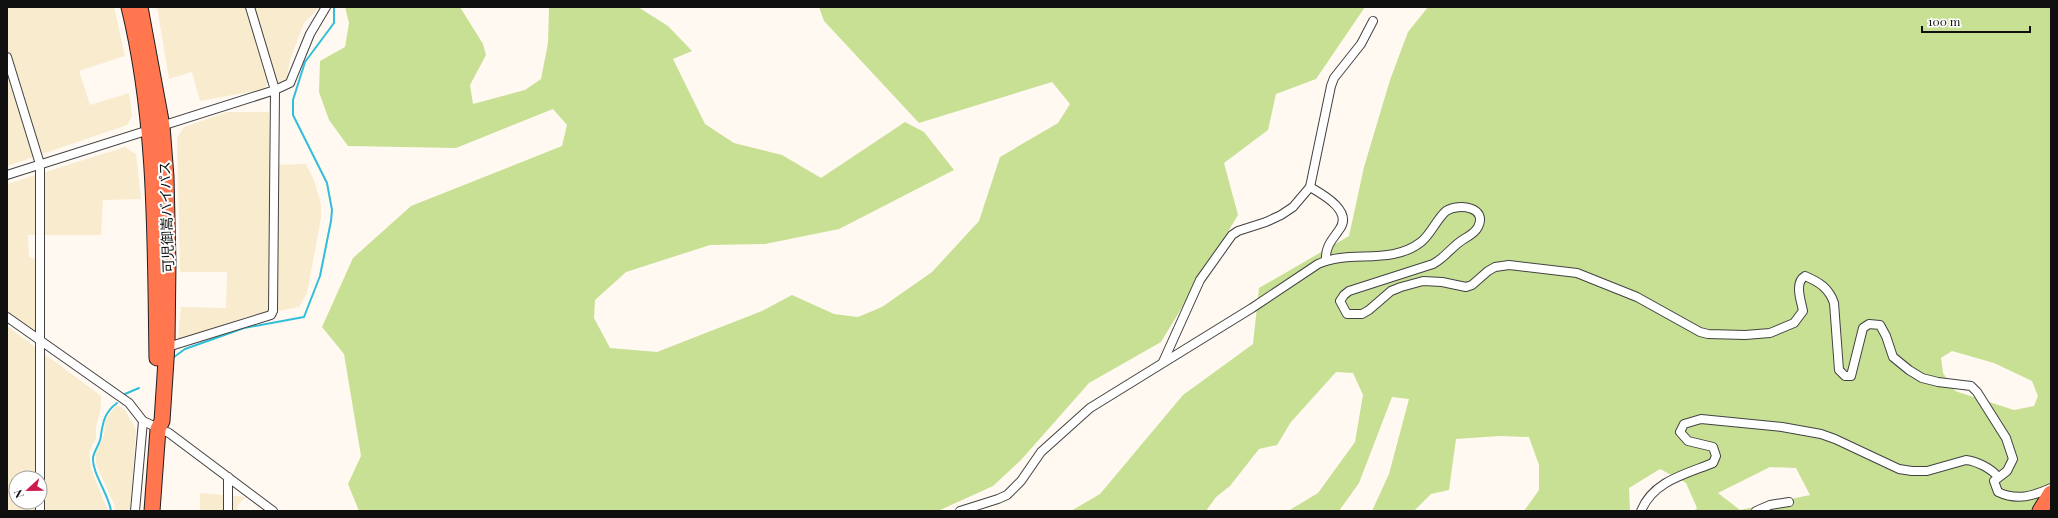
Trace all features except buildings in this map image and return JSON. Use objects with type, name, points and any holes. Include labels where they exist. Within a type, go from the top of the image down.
[{"type":"highway","name":"可児御嵩バイパス","points":[[129,7],[166,177],[168,263],[167,346],[162,421],[158,429]]},
{"type":"highway","name":"可児御嵩バイパス","points":[[140,7],[156,128],[155,252],[158,429],[152,511]]},
{"type":"highway","points":[[2045,508],[2051,493]]},
{"type":"street","points":[[167,346],[271,315],[273,310],[275,90],[250,7]]},
{"type":"street","points":[[7,175],[275,90],[290,83],[310,34],[326,7]]},
{"type":"street","points":[[1163,362],[1200,280],[1232,235],[1238,231],[1266,222],[1281,215],[1293,206],[1310,187],[1331,86],[1334,78],[1361,44],[1372,21]]},
{"type":"street","points":[[7,57],[40,164],[40,511]]},
{"type":"street","points":[[1310,187],[1333,200],[1342,216],[1340,228],[1328,246],[1326,260]]},
{"type":"street","points":[[960,511],[1007,495],[1021,481],[1041,452],[1101,400],[1252,308],[1326,260],[1380,256],[1394,254],[1409,249],[1422,242],[1446,211],[1451,208],[1466,206],[1476,212],[1479,218],[1479,224],[1473,234],[1454,246],[1440,260],[1433,264],[1350,291],[1344,295],[1340,301],[1347,314],[1362,314],[1369,310],[1391,291],[1423,281],[1466,287],[1472,285],[1488,271],[1496,267],[1509,265],[1577,273],[1637,297],[1700,332],[1738,335],[1770,333],[1794,323],[1803,311],[1798,284],[1801,278],[1805,276],[1818,281],[1830,293],[1834,303],[1839,370],[1845,376],[1851,376],[1863,328],[1869,324],[1880,324],[1893,357],[1909,370],[1922,378],[1938,382],[1971,386],[1977,392],[2006,438],[2013,459],[2008,471],[1994,481],[1998,492],[2012,497],[2024,498],[2051,488]]},
{"type":"street","points":[[7,317],[129,403],[144,421],[169,433],[273,511]]},
{"type":"street","points":[[1641,511],[1644,502],[1652,492],[1664,482],[1713,463],[1716,456],[1713,447],[1688,441],[1680,432],[1684,424],[1701,419],[1782,427],[1821,434],[1900,469],[1912,471],[1927,471],[1966,460],[1972,460],[1994,472],[1998,477]]},
{"type":"street","points":[[135,511],[144,421]]},
{"type":"street","points":[[228,477],[228,511]]},
{"type":"street","points":[[1756,511],[1770,505],[1790,502]]},
{"type":"shaded area","points":[[7,7],[114,7],[125,56],[79,71],[90,105],[129,93],[132,116],[127,125],[7,166]]},
{"type":"shaded area","points":[[157,7],[245,7],[268,79],[265,89],[200,101],[192,72],[169,79]]},
{"type":"shaded area","points":[[253,7],[320,7],[304,23],[290,60],[287,78],[277,83]]},
{"type":"shaded area","points":[[227,112],[269,112],[270,165],[306,164],[314,180],[321,204],[321,218],[307,293],[299,307],[247,317],[178,340],[181,307],[226,308],[227,272],[180,272],[177,138],[184,127]]},
{"type":"shaded area","points":[[125,147],[136,154],[141,199],[103,200],[101,235],[28,235],[29,257],[37,259],[37,329],[34,332],[7,313],[7,184]]},
{"type":"shaded area","points":[[7,326],[101,396],[100,413],[96,426],[96,439],[89,451],[91,469],[108,511],[7,511]]},
{"type":"shaded area","points":[[117,405],[125,410],[136,430],[130,511],[115,511],[114,504],[96,464],[96,452],[104,436],[105,420]]},
{"type":"shaded area","points":[[200,493],[246,497],[237,506],[238,511],[200,511]]},
{"type":"green space","points":[[345,7],[460,7],[483,44],[486,55],[470,85],[473,104],[525,90],[541,79],[548,43],[549,7],[638,7],[668,26],[692,51],[673,59],[705,124],[734,143],[782,155],[821,178],[905,122],[924,132],[954,170],[839,229],[765,244],[710,245],[626,272],[595,300],[594,318],[610,348],[657,352],[762,311],[792,295],[834,314],[858,317],[882,307],[932,272],[979,221],[1000,157],[1058,123],[1070,104],[1052,82],[919,123],[824,21],[819,7],[1365,7],[1316,79],[1276,94],[1268,130],[1224,163],[1238,215],[1161,342],[1089,383],[1021,460],[993,486],[938,511],[359,511],[348,484],[361,456],[344,354],[322,327],[353,258],[411,206],[562,146],[567,125],[553,109],[456,148],[348,146],[329,120],[319,92],[320,61],[345,47],[349,23]]},
{"type":"green space","points":[[1428,7],[2051,7],[2051,511],[1694,511],[1697,508],[1686,483],[1660,469],[1629,488],[1630,511],[1524,511],[1539,490],[1539,465],[1529,437],[1500,436],[1456,439],[1449,490],[1431,494],[1414,511],[1372,511],[1389,474],[1409,399],[1392,397],[1359,483],[1339,511],[1288,511],[1318,493],[1355,442],[1363,395],[1353,373],[1336,372],[1291,422],[1277,445],[1259,449],[1230,486],[1216,497],[1206,511],[1071,511],[1100,494],[1183,395],[1253,344],[1259,288],[1349,236],[1364,167],[1390,80],[1408,32]],"holes":[[[1952,351],[1994,363],[2032,381],[2038,396],[2034,406],[2014,410],[1955,391],[1943,373],[1941,358]],[[1770,467],[1796,468],[1810,495],[1740,510],[1718,493]]]},
{"type":"waterway","points":[[174,357],[185,349],[244,328],[304,317],[320,276],[332,210],[327,183],[293,115],[293,100],[305,62],[334,23],[334,7]]},
{"type":"waterway","points":[[125,394],[139,388]]},
{"type":"waterway","points":[[111,511],[110,505],[95,470],[93,458],[100,441],[105,417],[117,403]]}]
